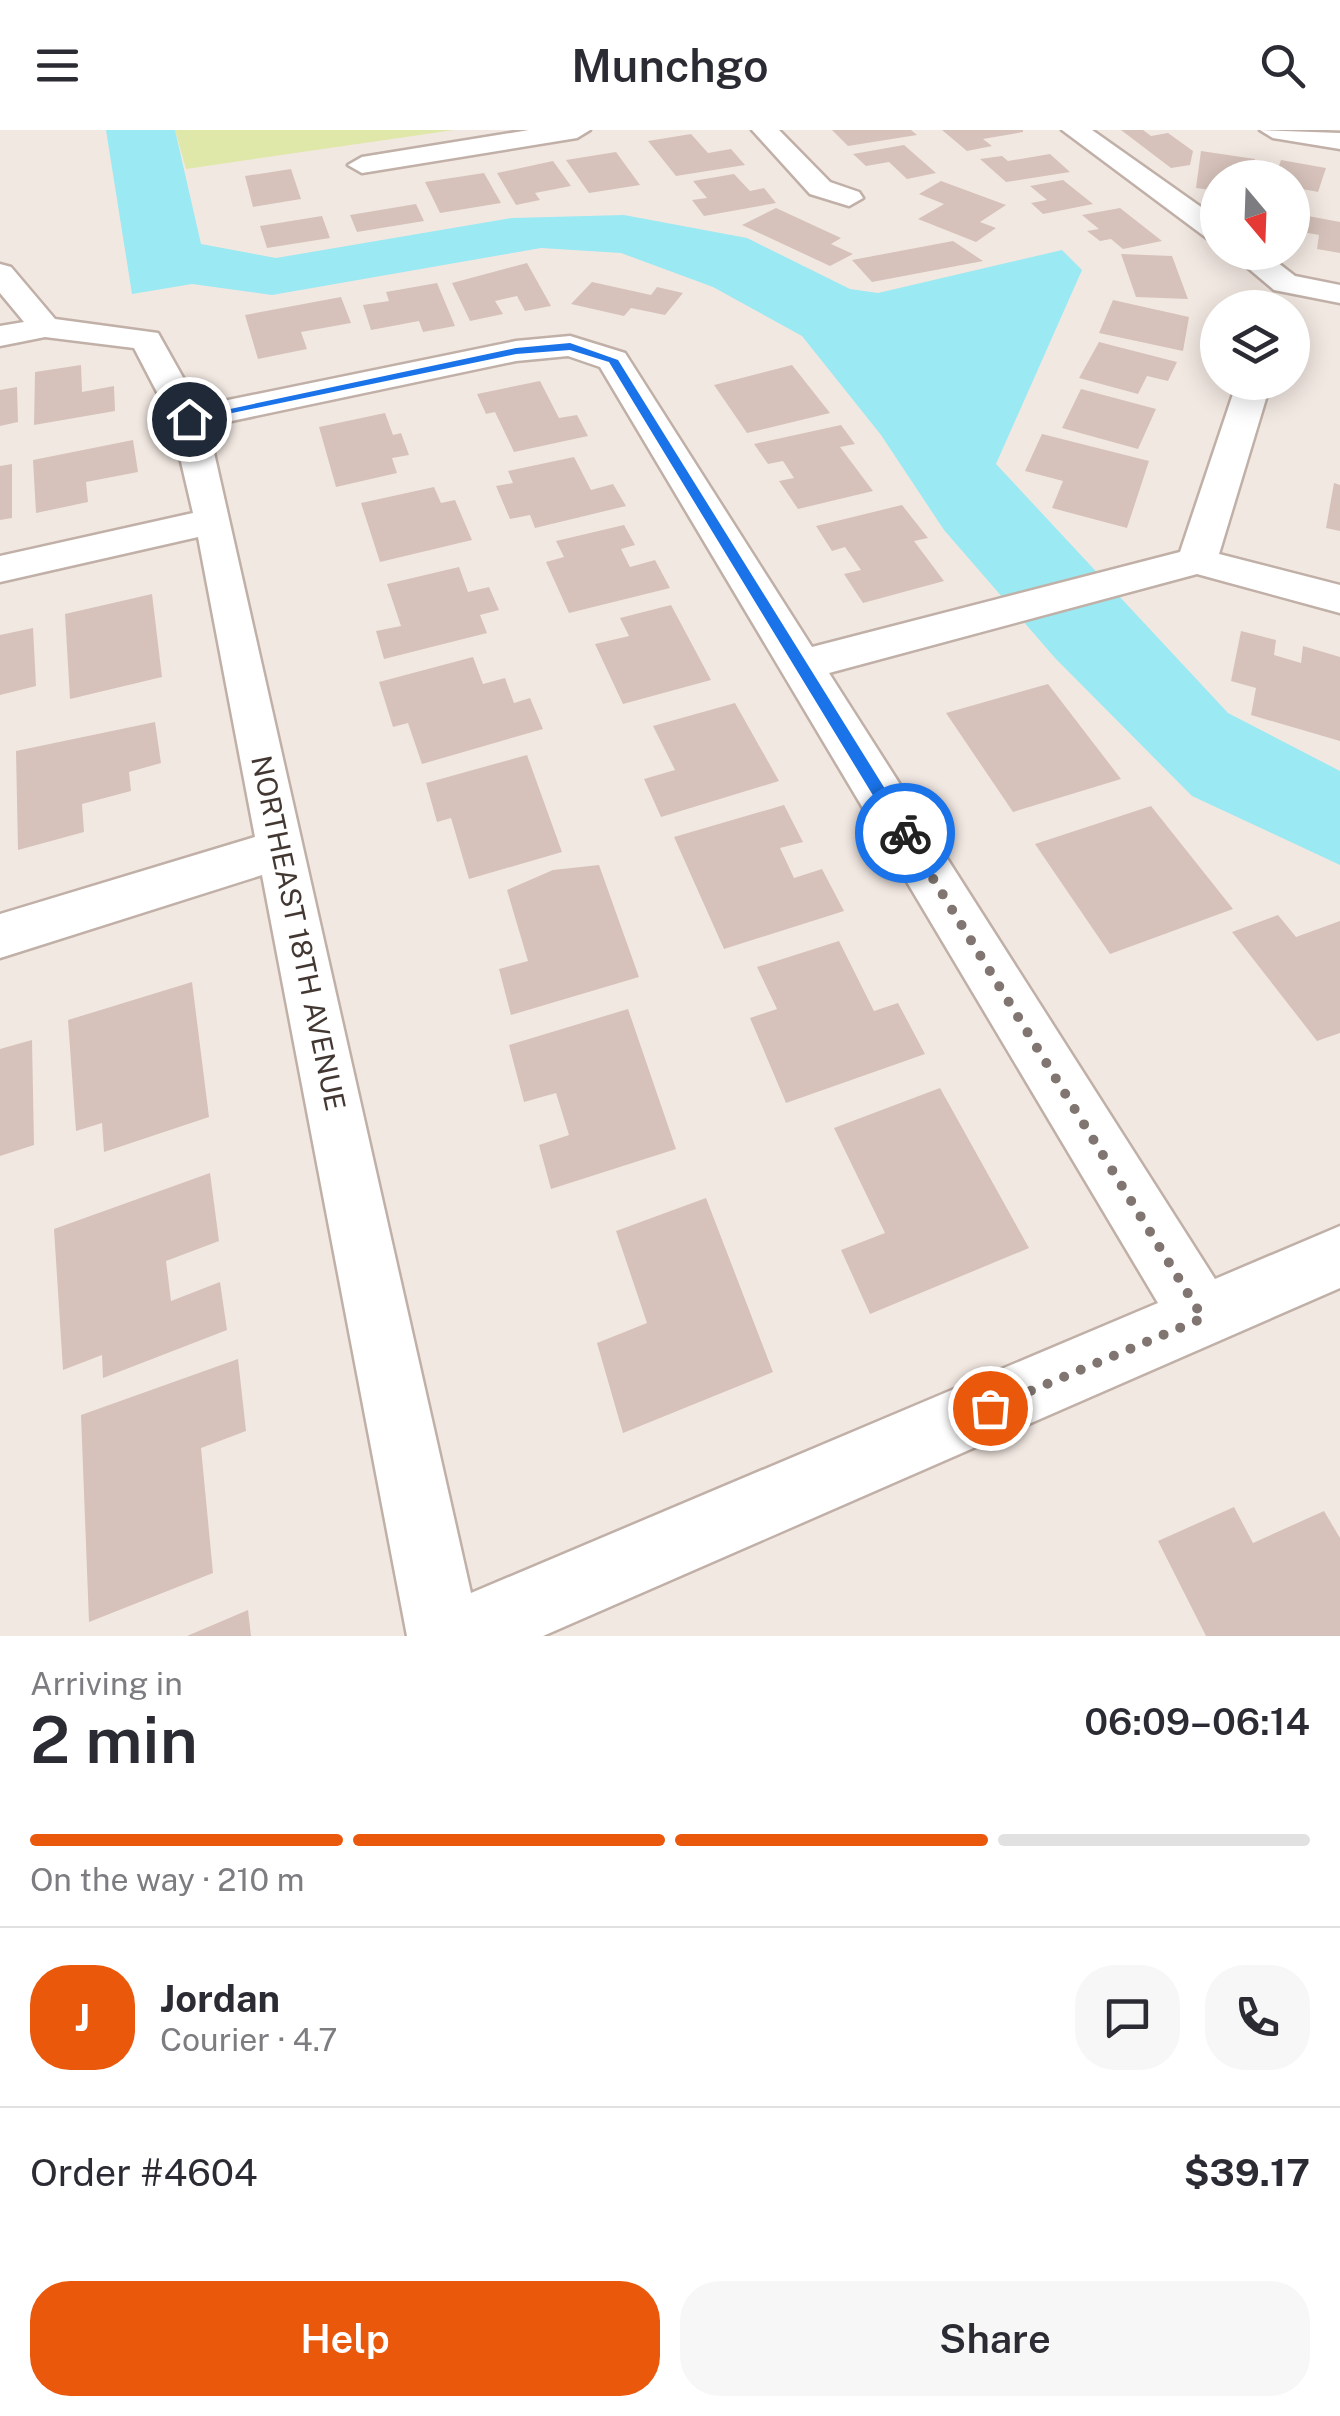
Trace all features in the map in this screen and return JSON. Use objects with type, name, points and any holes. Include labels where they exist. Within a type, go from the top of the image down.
[{"type":"street","points":[[362,164],[577,130]]},
{"type":"street","points":[[765,130],[820,188],[849,198]]},
{"type":"street","points":[[1075,130],[1200,221]]},
{"type":"street","points":[[1273,130],[1340,141]]},
{"type":"street","points":[[1260,270],[1278,290]]},
{"type":"street","points":[[0,272],[44,328],[0,336]]},
{"type":"street","points":[[1310,295],[1340,294]]},
{"type":"street","name":"NORTHEAST 18TH AVENUE","points":[[44,328],[146,340],[189,419],[214,521],[444,1636]]},
{"type":"street","points":[[189,419],[516,351],[570,346],[613,360],[1203,1318]]},
{"type":"street","points":[[1197,562],[1248,400]]},
{"type":"street","points":[[0,569],[214,521]]},
{"type":"street","points":[[801,665],[1123,578],[1197,562],[1340,599]]},
{"type":"street","points":[[0,936],[282,848]]},
{"type":"street","points":[[458,1636],[1340,1257]]},
{"type":"green space","points":[[175,130],[454,130],[186,169]]},
{"type":"water","points":[[106,130],[175,130],[201,244],[276,258],[512,218],[624,215],[747,238],[850,289],[878,293],[1062,250],[1082,270],[996,464],[1228,713],[1340,771],[1340,865],[1192,796],[1055,658],[944,530],[881,435],[802,336],[713,287],[621,253],[541,248],[272,295],[192,284],[132,294]]},
{"type":"building","points":[[832,130],[911,130],[917,135],[848,146]]},
{"type":"building","points":[[942,130],[1023,132],[983,139],[992,146],[967,151]]},
{"type":"building","points":[[1121,130],[1143,130],[1151,136],[1168,133],[1193,151],[1190,165],[1171,168]]},
{"type":"building","points":[[691,134],[708,153],[731,149],[745,165],[676,176],[648,141]]},
{"type":"building","points":[[904,145],[936,173],[907,179],[889,162],[866,166],[853,154]]},
{"type":"building","points":[[1201,151],[1255,159],[1200,160],[1200,189],[1196,188]]},
{"type":"building","points":[[616,152],[640,185],[589,193],[566,160]]},
{"type":"building","points":[[1050,154],[1070,172],[1006,182],[980,159],[1002,156],[1008,161]]},
{"type":"building","points":[[553,161],[571,186],[535,193],[540,200],[516,205],[497,173]]},
{"type":"building","points":[[1310,165],[1326,168],[1318,192],[1310,190]]},
{"type":"building","points":[[291,169],[301,199],[253,207],[245,176]]},
{"type":"building","points":[[484,173],[501,203],[440,213],[425,182]]},
{"type":"building","points":[[734,174],[750,191],[764,188],[776,203],[704,216],[692,200],[707,198],[693,181]]},
{"type":"building","points":[[1063,180],[1093,204],[1043,214],[1031,203],[1047,200],[1030,186]]},
{"type":"building","points":[[941,181],[1006,205],[980,222],[996,228],[976,242],[918,219],[944,204],[919,194]]},
{"type":"building","points":[[416,204],[424,221],[357,232],[350,215]]},
{"type":"building","points":[[776,208],[841,238],[831,244],[853,254],[830,266],[742,225]]},
{"type":"building","points":[[1120,208],[1162,241],[1123,249],[1111,239],[1100,241],[1087,231],[1099,229],[1082,215]]},
{"type":"building","points":[[322,216],[330,238],[267,248],[260,226]]},
{"type":"building","points":[[1310,216],[1340,222],[1340,253],[1317,249],[1319,235],[1310,233]]},
{"type":"building","points":[[953,241],[983,261],[872,282],[852,260]]},
{"type":"building","points":[[1121,254],[1172,256],[1188,299],[1136,297]]},
{"type":"building","points":[[527,263],[551,306],[525,311],[517,296],[495,301],[503,314],[470,321],[452,283]]},
{"type":"building","points":[[592,282],[651,295],[657,287],[683,293],[665,315],[631,308],[624,316],[571,304]]},
{"type":"building","points":[[437,283],[455,326],[423,332],[419,321],[371,330],[363,305],[389,301],[386,292]]},
{"type":"building","points":[[341,297],[351,323],[301,332],[307,349],[258,359],[245,315]]},
{"type":"building","points":[[1113,300],[1189,317],[1183,351],[1099,333]]},
{"type":"building","points":[[1099,342],[1177,362],[1168,381],[1147,376],[1138,394],[1079,378]]},
{"type":"building","points":[[81,365],[82,392],[114,386],[115,411],[34,425],[35,372]]},
{"type":"building","points":[[792,365],[830,413],[747,433],[714,385]]},
{"type":"building","points":[[540,381],[559,418],[577,415],[588,436],[514,452],[495,412],[486,414],[477,394]]},
{"type":"building","points":[[17,387],[18,422],[0,426],[0,390]]},
{"type":"building","points":[[1081,389],[1156,409],[1138,449],[1062,428]]},
{"type":"building","points":[[385,413],[393,435],[401,433],[409,455],[392,458],[397,473],[336,487],[319,427]]},
{"type":"building","points":[[841,425],[855,444],[840,447],[873,491],[798,509],[779,481],[794,478],[783,461],[768,464],[754,444]]},
{"type":"building","points":[[1042,434],[1149,461],[1127,528],[1052,508],[1063,481],[1025,471]]},
{"type":"building","points":[[133,440],[138,472],[86,482],[88,502],[36,513],[33,460]]},
{"type":"building","points":[[574,457],[591,490],[613,484],[626,506],[535,528],[530,515],[510,519],[496,486],[513,483],[508,471]]},
{"type":"building","points":[[12,464],[12,518],[0,520],[0,466]]},
{"type":"building","points":[[1334,483],[1340,485],[1340,531],[1326,528]]},
{"type":"building","points":[[434,487],[441,503],[455,500],[472,540],[380,562],[361,503]]},
{"type":"building","points":[[902,505],[928,538],[914,541],[944,581],[863,603],[844,574],[861,570],[845,547],[832,551],[816,526]]},
{"type":"building","points":[[624,525],[635,545],[621,549],[630,567],[655,560],[670,588],[569,613],[546,562],[564,557],[556,541]]},
{"type":"building","points":[[459,567],[468,592],[489,587],[499,610],[480,615],[487,633],[384,659],[376,631],[401,626],[387,584]]},
{"type":"building","points":[[152,594],[162,677],[70,699],[65,614]]},
{"type":"building","points":[[671,605],[711,680],[623,704],[595,644],[629,636],[620,618]]},
{"type":"building","points":[[33,628],[36,686],[0,695],[0,635]]},
{"type":"building","points":[[1241,631],[1276,640],[1274,655],[1301,663],[1303,646],[1340,657],[1340,741],[1251,715],[1256,688],[1231,681]]},
{"type":"building","points":[[473,657],[483,684],[505,678],[514,703],[530,698],[543,729],[422,764],[408,723],[393,727],[379,682]]},
{"type":"building","points":[[1048,684],[1121,779],[1013,812],[946,713]]},
{"type":"building","points":[[735,703],[779,781],[661,817],[644,779],[675,770],[653,726]]},
{"type":"building","points":[[155,722],[161,763],[129,772],[131,791],[82,804],[84,832],[18,850],[16,751]]},
{"type":"building","points":[[527,755],[562,852],[469,879],[451,818],[437,822],[426,783]]},
{"type":"building","points":[[784,805],[803,842],[780,848],[794,878],[822,869],[844,911],[724,949],[674,837]]},
{"type":"building","points":[[1151,806],[1233,909],[1110,954],[1035,844]]},
{"type":"building","points":[[599,865],[639,977],[511,1015],[499,969],[528,961],[507,890],[553,870]]},
{"type":"building","points":[[1278,915],[1296,937],[1340,921],[1340,1033],[1317,1041],[1232,932]]},
{"type":"building","points":[[839,941],[874,1011],[898,1003],[925,1054],[786,1103],[750,1018],[777,1009],[757,967]]},
{"type":"building","points":[[192,982],[209,1117],[104,1152],[102,1123],[76,1131],[68,1020]]},
{"type":"building","points":[[628,1009],[676,1149],[551,1189],[539,1145],[569,1135],[556,1093],[524,1102],[509,1045]]},
{"type":"building","points":[[32,1040],[34,1145],[0,1156],[0,1049]]},
{"type":"building","points":[[940,1088],[1029,1248],[870,1314],[841,1250],[885,1233],[834,1128]]},
{"type":"building","points":[[210,1173],[219,1241],[166,1261],[171,1301],[220,1282],[227,1330],[103,1378],[102,1355],[63,1370],[54,1229]]},
{"type":"building","points":[[706,1198],[773,1372],[623,1433],[597,1343],[647,1323],[616,1231]]},
{"type":"building","points":[[238,1359],[246,1431],[201,1448],[213,1573],[89,1622],[81,1415]]},
{"type":"building","points":[[1234,1507],[1253,1543],[1324,1511],[1340,1538],[1340,1636],[1206,1636],[1158,1541]]},
{"type":"building","points":[[248,1610],[251,1636],[187,1636]]},
{"type":"way so far","points":[[905,833],[1203,1318],[990,1408]]},
{"type":"route","points":[[189,419],[516,351],[570,346],[613,360],[905,833]]}]
